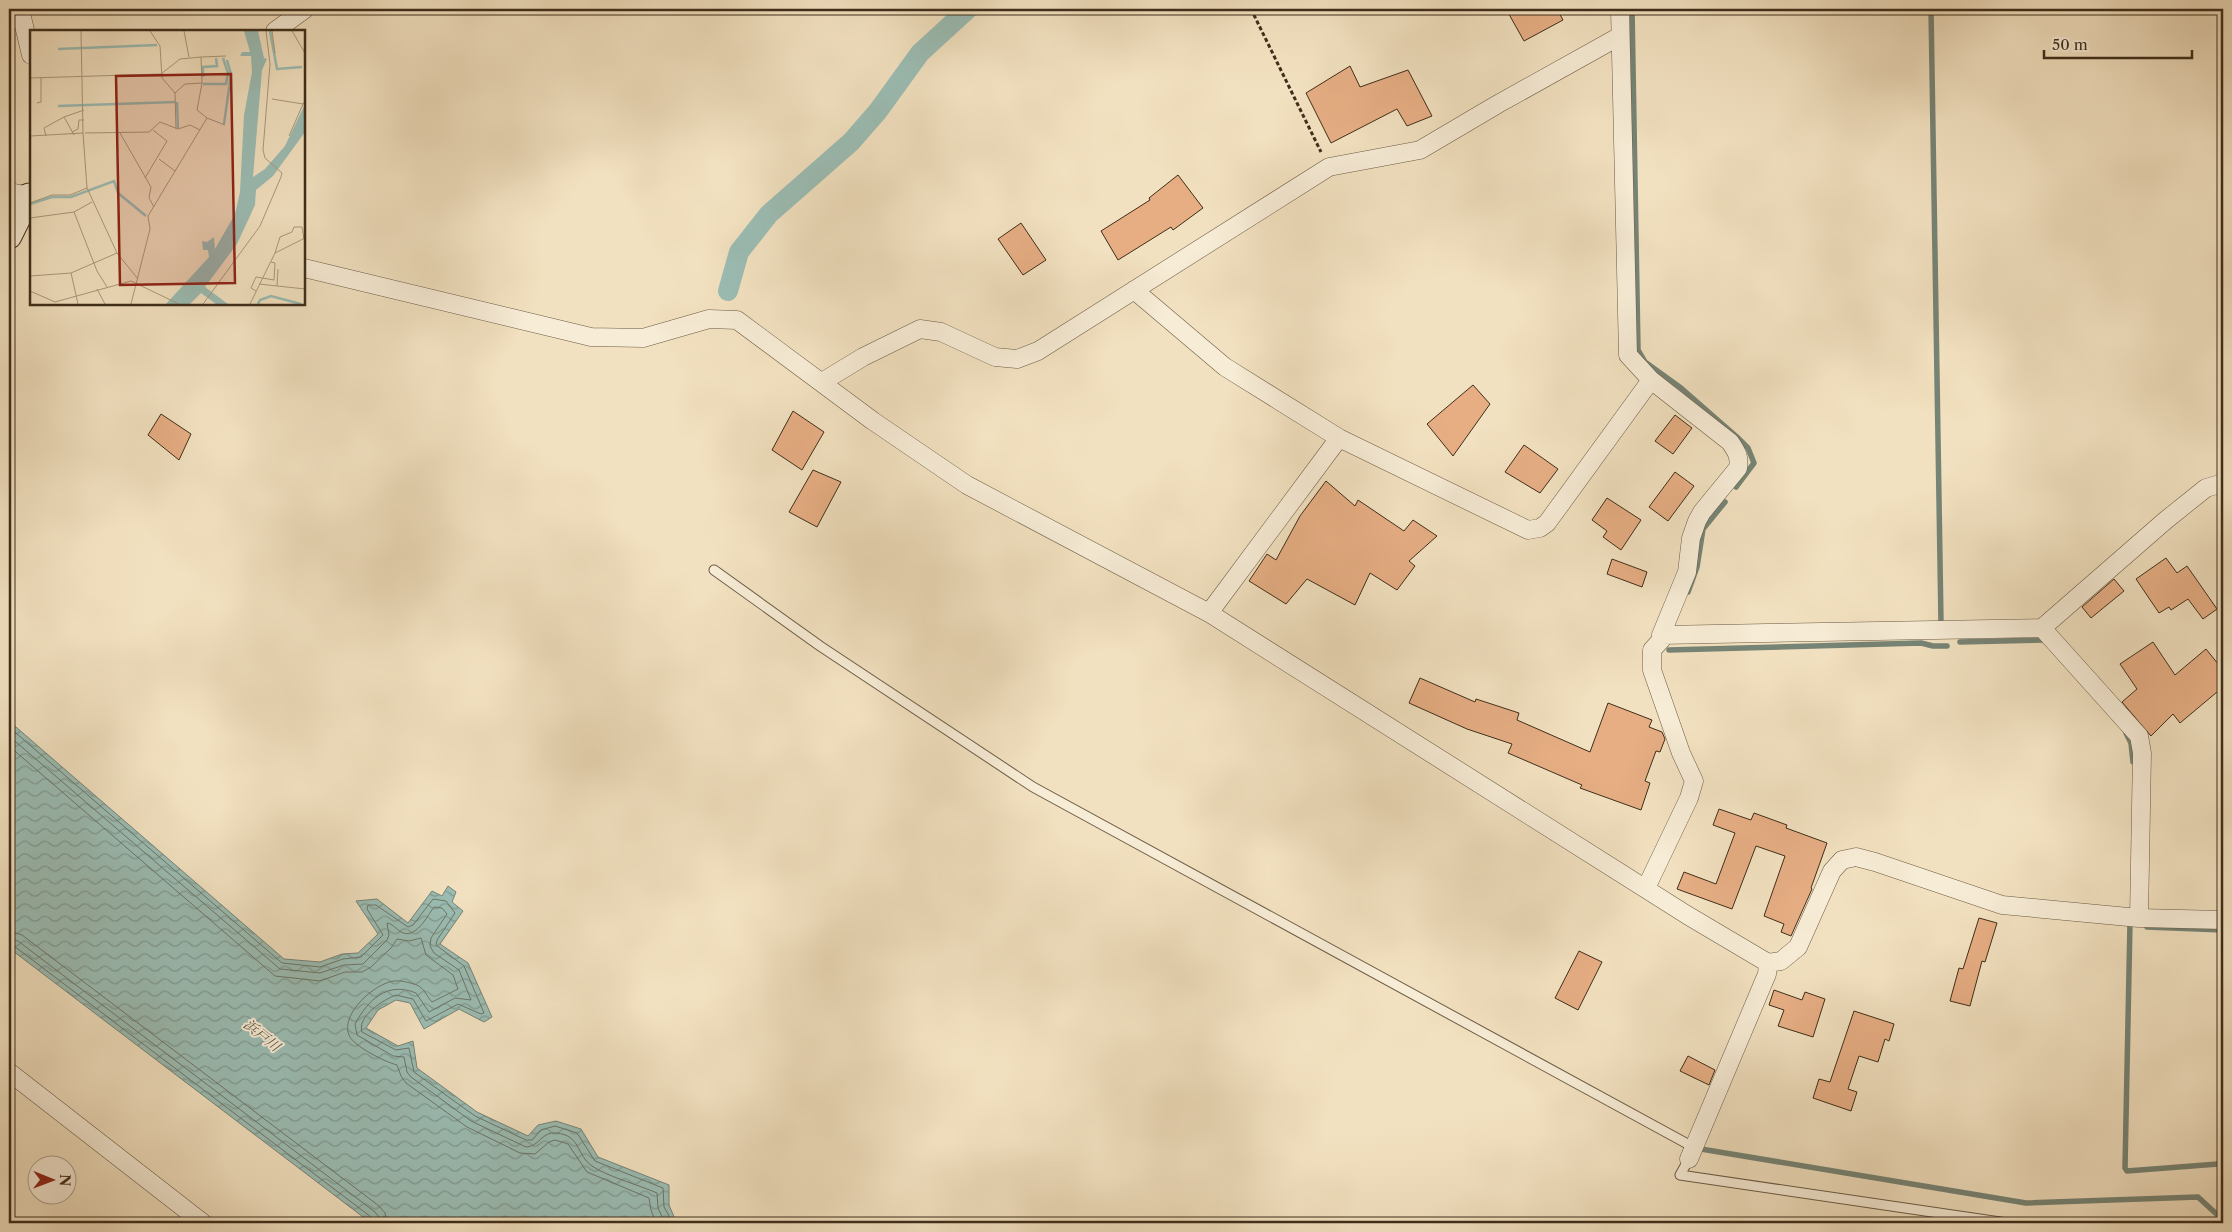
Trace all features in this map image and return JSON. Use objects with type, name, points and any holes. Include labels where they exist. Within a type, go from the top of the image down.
[{"type":"street","points":[[20,9],[30,51]]},
{"type":"street","points":[[276,30],[305,9]]},
{"type":"street","points":[[1620,9],[1626,344],[1628,355],[1652,380],[1730,442],[1737,451],[1739,460],[1738,468],[1702,512],[1697,521],[1691,538],[1687,572],[1661,635],[1662,639],[1652,650],[1652,670],[1681,753],[1694,782],[1689,798],[1646,888]]},
{"type":"street","points":[[822,382],[863,357],[920,328],[941,332],[995,357],[1017,359],[1038,351],[1329,167],[1420,150],[1620,36]]},
{"type":"street","points":[[9,236],[25,193]]},
{"type":"street","points":[[305,268],[591,337],[643,338],[710,319],[737,320],[873,421],[967,485],[1210,613],[1687,915],[1768,963],[1781,961],[1798,947],[1832,871],[1842,860],[1856,857],[2002,905],[2139,918],[2223,920]]},
{"type":"street","points":[[1134,290],[1225,367],[1339,438],[1528,530],[1540,528],[1547,523],[1652,380]]},
{"type":"street","points":[[1210,613],[1339,438]]},
{"type":"street","points":[[1661,635],[2042,628],[2166,520],[2206,488],[2223,483]]},
{"type":"street","points":[[2042,628],[2139,736],[2142,753],[2139,918]]},
{"type":"street","points":[[1692,1153],[1767,974],[1768,963]]},
{"type":"street","points":[[9,1072],[203,1223]]},
{"type":"lane","points":[[714,570],[820,646],[1033,787],[1692,1153],[1680,1175],[2007,1223]]},
{"type":"path","points":[[1252,9],[1329,167]]},
{"type":"water","name":"浜戸川","points":[[9,721],[284,959],[320,962],[342,954],[358,953],[378,934],[356,901],[377,899],[408,923],[432,891],[442,896],[448,886],[456,892],[452,902],[463,911],[440,944],[468,963],[492,1017],[484,1022],[459,1009],[424,1029],[410,1003],[396,1000],[378,1010],[366,1028],[398,1046],[413,1041],[417,1068],[477,1112],[528,1136],[538,1125],[556,1121],[581,1129],[598,1157],[669,1185],[669,1205],[675,1219],[685,1223],[371,1223],[9,948]]},
{"type":"building","points":[[1506,9],[1557,9],[1563,20],[1524,41]]},
{"type":"building","points":[[1350,66],[1360,87],[1408,70],[1432,116],[1407,126],[1397,109],[1331,143],[1306,93]]},
{"type":"building","points":[[1178,175],[1203,208],[1173,230],[1171,227],[1118,260],[1101,231],[1150,200],[1149,198]]},
{"type":"building","points":[[1021,223],[1046,260],[1023,275],[998,239]]},
{"type":"building","points":[[1473,385],[1490,404],[1453,456],[1427,424]]},
{"type":"building","points":[[793,411],[824,432],[802,470],[772,450]]},
{"type":"building","points":[[161,414],[191,434],[179,460],[148,435]]},
{"type":"building","points":[[1675,415],[1692,428],[1673,454],[1655,441]]},
{"type":"building","points":[[1524,445],[1558,469],[1540,493],[1505,472]]},
{"type":"building","points":[[813,470],[841,482],[817,527],[789,512]]},
{"type":"building","points":[[1675,472],[1694,486],[1668,521],[1649,507]]},
{"type":"building","points":[[1326,481],[1355,506],[1358,500],[1404,531],[1413,520],[1437,536],[1409,561],[1415,566],[1397,590],[1370,573],[1355,605],[1307,579],[1286,604],[1249,581],[1267,554],[1276,560],[1300,516]]},
{"type":"building","points":[[1607,498],[1641,520],[1621,550],[1603,537],[1607,531],[1592,520]]},
{"type":"building","points":[[2166,558],[2177,573],[2187,566],[2217,609],[2203,619],[2188,599],[2171,610],[2169,607],[2159,613],[2136,579]]},
{"type":"building","points":[[1612,559],[1647,572],[1642,587],[1607,574]]},
{"type":"building","points":[[2114,579],[2124,591],[2091,618],[2082,607]]},
{"type":"building","points":[[2153,642],[2175,675],[2206,649],[2223,670],[2223,687],[2180,723],[2173,714],[2151,736],[2122,702],[2137,689],[2120,664]]},
{"type":"building","points":[[1420,678],[1475,702],[1476,699],[1519,713],[1517,720],[1590,752],[1608,703],[1652,720],[1649,727],[1662,732],[1665,739],[1660,752],[1656,751],[1645,781],[1650,783],[1641,810],[1580,788],[1582,785],[1508,753],[1512,744],[1467,729],[1409,703]]},
{"type":"building","points":[[1719,809],[1751,820],[1754,813],[1787,825],[1786,828],[1827,843],[1812,889],[1791,936],[1781,932],[1784,924],[1764,916],[1785,856],[1756,846],[1732,909],[1677,889],[1684,872],[1716,884],[1735,833],[1713,825]]},
{"type":"building","points":[[1979,918],[1997,923],[1985,962],[1982,961],[1970,1006],[1950,1001],[1959,968],[1963,969]]},
{"type":"building","points":[[1579,951],[1602,962],[1578,1010],[1555,998]]},
{"type":"building","points":[[1774,990],[1802,1000],[1805,992],[1825,999],[1813,1037],[1778,1026],[1784,1010],[1769,1005]]},
{"type":"building","points":[[1854,1011],[1894,1024],[1889,1041],[1885,1039],[1878,1062],[1859,1056],[1848,1089],[1857,1092],[1851,1111],[1813,1098],[1819,1079],[1830,1082]]},
{"type":"building","points":[[1688,1056],[1715,1070],[1709,1085],[1680,1071]]},
{"type":"waterway","points":[[728,291],[739,252],[769,214],[851,142],[878,111],[920,53],[968,9]]},
{"type":"waterway","points":[[1632,9],[1638,350],[1645,362],[1681,388],[1748,448],[1754,463],[1736,487]]},
{"type":"waterway","points":[[1931,9],[1941,622]]},
{"type":"waterway","points":[[1688,592],[1697,567],[1703,529],[1725,502]]},
{"type":"waterway","points":[[1960,642],[2044,640]]},
{"type":"waterway","points":[[1669,650],[1921,643],[1933,646],[1947,646]]},
{"type":"waterway","points":[[2126,733],[2131,743],[2133,762]]},
{"type":"waterway","points":[[2130,922],[2125,1168],[2127,1171],[2218,1164],[2223,1168]]},
{"type":"waterway","points":[[2147,927],[2223,930]]},
{"type":"waterway","points":[[1695,1148],[2026,1203],[2198,1197],[2223,1220]]}]
